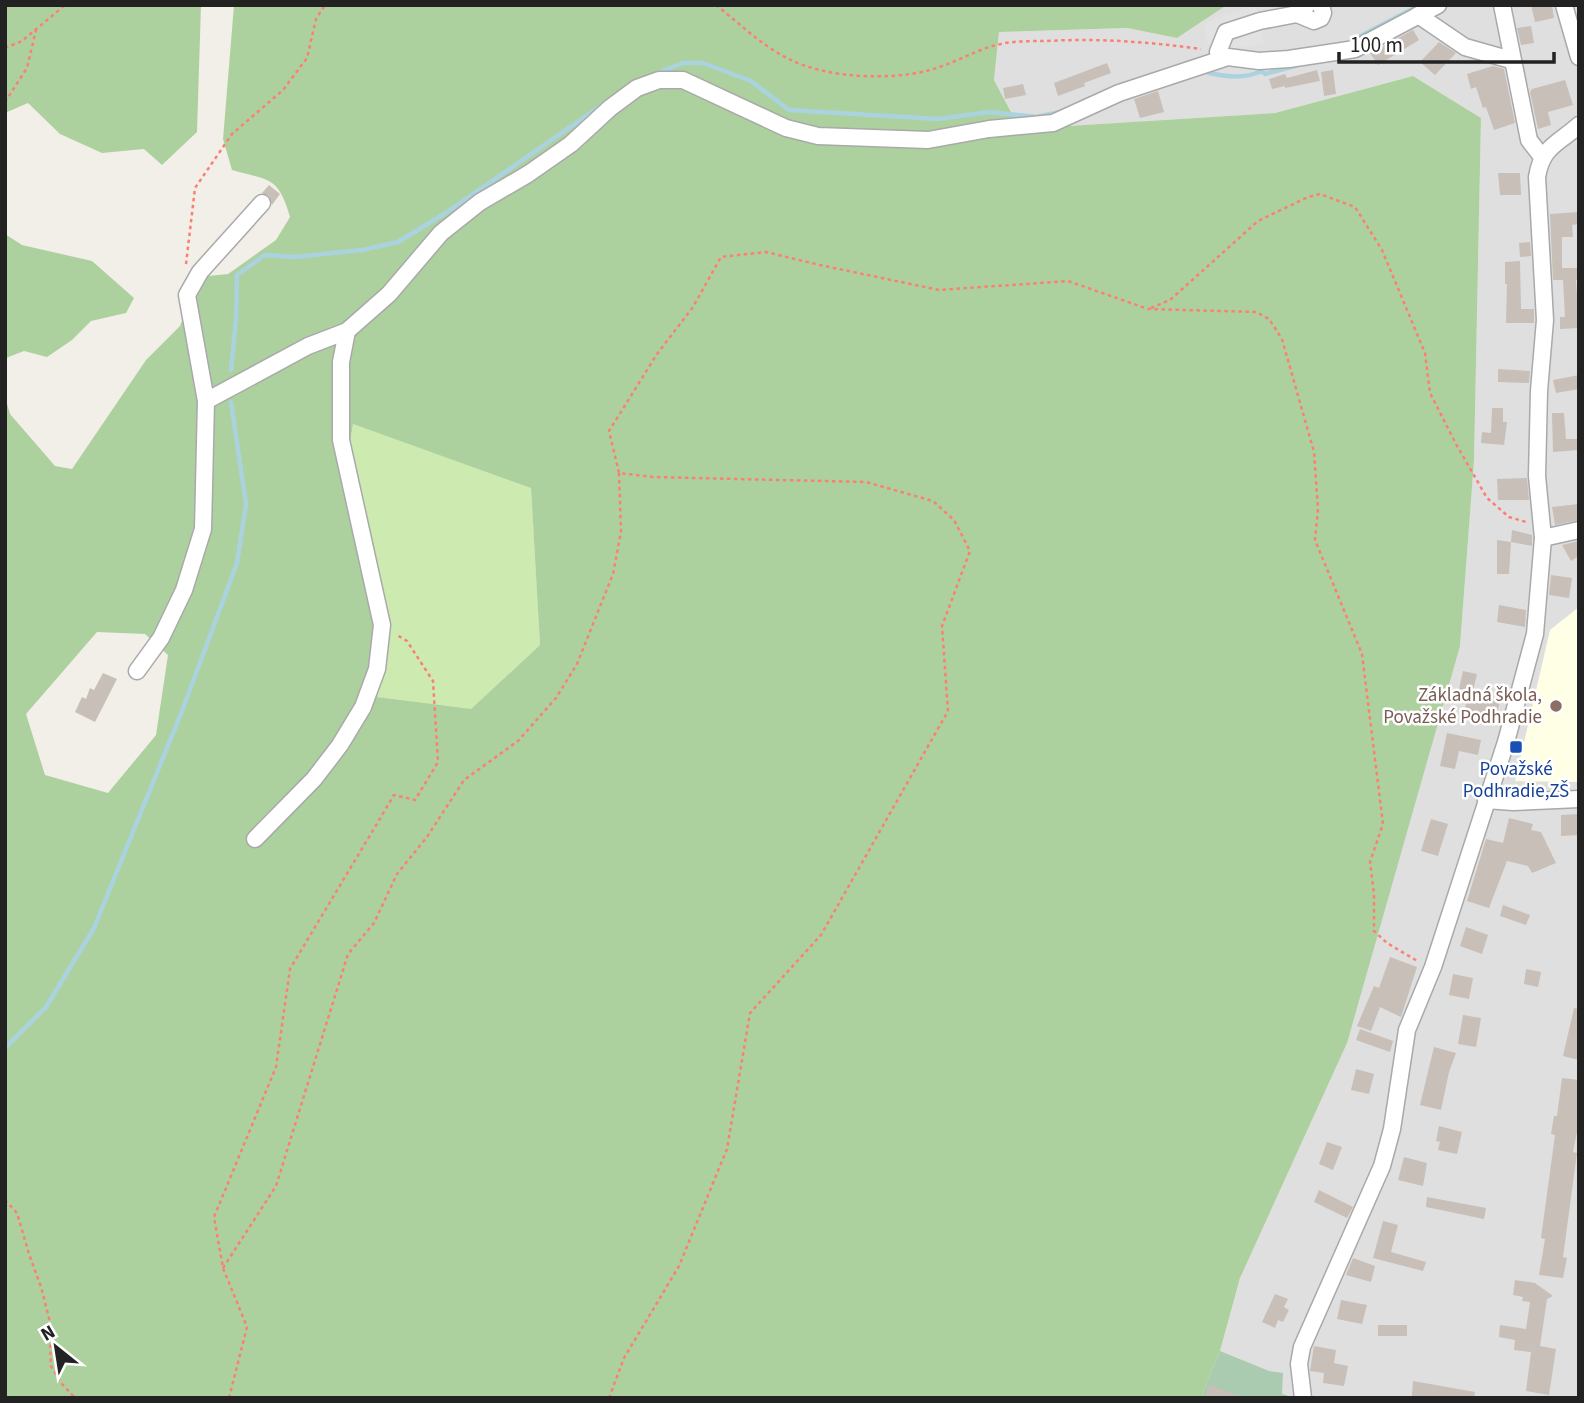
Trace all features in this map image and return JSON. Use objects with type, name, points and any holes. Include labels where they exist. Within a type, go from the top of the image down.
[{"type":"street","points":[[1218,52],[1226,32],[1302,10],[1314,21],[1324,13],[1321,5]]},
{"type":"street","points":[[206,401],[308,346],[347,331],[389,294],[441,233],[480,202],[528,174],[570,144],[637,88],[659,80],[683,80],[786,128],[818,136],[928,140],[989,129],[1053,123],[1119,93],[1228,57],[1259,61],[1355,49],[1422,19],[1438,5]]},
{"type":"street","points":[[1502,5],[1529,140],[1542,157]]},
{"type":"street","points":[[1564,5],[1579,57]]},
{"type":"street","points":[[1422,19],[1465,47],[1511,60]]},
{"type":"street","points":[[1303,1398],[1299,1364],[1302,1347],[1382,1166],[1392,1129],[1407,1030],[1433,967],[1506,742],[1535,634],[1543,532],[1537,476],[1539,391],[1545,320],[1536,177],[1542,157],[1556,141],[1579,125]]},
{"type":"street","points":[[137,671],[161,638],[184,590],[202,529],[206,401],[187,295],[200,272],[262,203]]},
{"type":"street","points":[[255,839],[314,779],[340,745],[363,707],[377,669],[382,625],[341,440],[341,362],[347,331]]},
{"type":"street","points":[[1543,532],[1579,530]]},
{"type":"street","points":[[1486,800],[1513,802],[1579,799]]},
{"type":"path","points":[[5,48],[22,41],[65,5]]},
{"type":"path","points":[[186,264],[195,188],[232,134],[283,90],[307,58],[316,19],[325,5]]},
{"type":"path","points":[[716,5],[787,58],[811,69],[854,75],[897,75],[931,70],[984,47],[1008,42],[1083,39],[1138,41],[1218,52]]},
{"type":"path","points":[[5,102],[27,68],[36,30]]},
{"type":"path","points":[[1148,309],[1170,300],[1258,221],[1320,194],[1355,207],[1382,250],[1425,353],[1430,393],[1487,498],[1509,517],[1543,532]]},
{"type":"path","points":[[223,1268],[276,1186],[348,954],[374,923],[397,874],[427,837],[464,780],[518,741],[556,698],[577,664],[613,574],[621,532],[619,473],[609,431],[657,354],[693,307],[721,257],[766,252],[939,290],[1068,281],[1148,309],[1256,312],[1269,319],[1282,339],[1314,452],[1318,509],[1315,540],[1363,654],[1383,824],[1370,862],[1374,894],[1374,931],[1409,958],[1433,967]]},
{"type":"path","points":[[609,1398],[624,1358],[679,1266],[727,1149],[750,1013],[821,935],[948,711],[942,626],[970,551],[954,520],[933,501],[866,482],[653,477],[619,473]]},
{"type":"path","points":[[229,1398],[247,1327],[223,1268],[214,1217],[276,1066],[290,969],[394,795],[415,800],[438,762],[433,681],[407,641],[382,625]]},
{"type":"path","points":[[5,1200],[17,1213],[41,1287],[49,1318],[51,1366],[75,1398]]},
{"type":"shaded area","points":[[1227,5],[1579,5],[1579,1398],[1201,1398],[1220,1351],[1240,1278],[1460,646],[1474,461],[1481,118],[1413,76],[1275,113],[1020,129],[994,80],[999,32],[1127,28],[1177,38]]},
{"type":"shaded area","points":[[1256,6],[1264,44],[1230,49],[1207,44],[1204,25],[1216,18]]},
{"type":"shaded area","name":"Základná škola, Považské Podhradie","points":[[1579,607],[1579,782],[1515,781],[1550,630]]},
{"type":"shaded area","points":[[1220,1351],[1269,1371],[1283,1373],[1282,1394],[1295,1398],[1201,1398]]},
{"type":"green space","points":[[5,5],[201,5],[197,132],[162,165],[144,149],[102,153],[60,134],[28,103],[5,113]]},
{"type":"green space","points":[[234,5],[1227,5],[1177,38],[1127,28],[999,32],[994,80],[1020,129],[1275,113],[1413,76],[1481,118],[1474,461],[1460,646],[1347,1043],[1240,1278],[1220,1351],[1201,1398],[5,1398],[5,397],[10,414],[55,466],[72,469],[146,360],[180,326],[194,290],[208,276],[228,274],[276,240],[290,217],[281,194],[271,182],[232,170],[223,139]],"holes":[[[353,424],[531,488],[540,645],[471,709],[377,697],[387,620],[348,455]],[[97,632],[145,634],[168,655],[156,735],[108,793],[45,775],[26,714]]]},
{"type":"green space","points":[[5,234],[22,245],[92,261],[134,298],[126,313],[91,321],[72,340],[47,357],[24,351],[6,358],[5,361]]},
{"type":"green space","points":[[353,424],[531,487],[540,645],[470,710],[376,697],[387,620],[348,455]]},
{"type":"building","points":[[1531,5],[1552,5],[1554,18],[1535,22]]},
{"type":"building","points":[[1531,26],[1534,43],[1521,45],[1517,28]]},
{"type":"building","points":[[1413,30],[1419,40],[1378,65],[1370,53]]},
{"type":"building","points":[[1439,42],[1456,53],[1435,75],[1420,62]]},
{"type":"building","points":[[1107,63],[1111,73],[1084,83],[1085,86],[1058,96],[1054,83]]},
{"type":"building","points":[[1493,66],[1504,69],[1515,123],[1494,130],[1476,87],[1471,89],[1467,74]]},
{"type":"building","points":[[1317,70],[1320,81],[1272,89],[1269,79],[1285,74],[1287,78]]},
{"type":"building","points":[[1333,70],[1336,94],[1324,96],[1321,72]]},
{"type":"building","points":[[1565,80],[1573,105],[1548,112],[1551,125],[1538,129],[1530,92],[1532,89]]},
{"type":"building","points":[[1023,84],[1026,95],[1005,99],[1003,88]]},
{"type":"building","points":[[1158,91],[1164,112],[1140,118],[1134,99]]},
{"type":"building","points":[[1498,173],[1520,173],[1521,195],[1500,195]]},
{"type":"building","points":[[269,185],[280,194],[272,205],[269,196],[262,193]]},
{"type":"building","points":[[1579,212],[1579,224],[1572,225],[1573,237],[1562,237],[1562,268],[1579,268],[1579,280],[1576,280],[1579,328],[1560,329],[1560,317],[1565,317],[1563,280],[1553,280],[1550,214]]},
{"type":"building","points":[[1530,242],[1531,256],[1520,257],[1519,243]]},
{"type":"building","points":[[1520,261],[1521,309],[1534,309],[1534,323],[1506,323],[1505,262]]},
{"type":"building","points":[[1498,369],[1530,371],[1529,383],[1498,382]]},
{"type":"building","points":[[1579,375],[1579,389],[1556,393],[1553,380]]},
{"type":"building","points":[[1492,408],[1503,408],[1503,422],[1507,422],[1504,445],[1481,443],[1482,432],[1491,433]]},
{"type":"building","points":[[1552,413],[1564,413],[1566,439],[1579,439],[1579,450],[1553,452]]},
{"type":"building","points":[[1527,478],[1529,500],[1498,500],[1497,479]]},
{"type":"building","points":[[1579,504],[1579,520],[1555,525],[1552,507]]},
{"type":"building","points":[[1512,530],[1532,535],[1532,546],[1511,542]]},
{"type":"building","points":[[1497,540],[1511,542],[1509,574],[1497,574]]},
{"type":"building","points":[[1579,541],[1579,556],[1571,561],[1562,545]]},
{"type":"building","points":[[1551,575],[1572,578],[1569,598],[1549,595]]},
{"type":"building","points":[[1499,605],[1526,610],[1525,627],[1497,622]]},
{"type":"building","points":[[1463,671],[1477,674],[1473,691],[1459,689]]},
{"type":"building","points":[[103,673],[117,679],[95,722],[75,712],[82,697],[86,699],[90,688],[94,690]]},
{"type":"building","points":[[1469,694],[1500,702],[1496,717],[1464,711]]},
{"type":"building","points":[[1447,733],[1481,740],[1478,755],[1459,751],[1455,769],[1440,766]]},
{"type":"building","points":[[1579,814],[1579,835],[1561,836],[1561,815]]},
{"type":"building","points":[[1509,818],[1533,824],[1531,830],[1541,832],[1556,863],[1532,873],[1528,866],[1507,861],[1489,908],[1467,901],[1486,839],[1503,843]]},
{"type":"building","points":[[1431,819],[1448,824],[1438,856],[1421,851]]},
{"type":"building","points":[[1503,905],[1530,915],[1526,925],[1500,916]]},
{"type":"building","points":[[1466,927],[1488,935],[1482,954],[1460,946]]},
{"type":"building","points":[[1390,957],[1417,967],[1401,1017],[1380,1007],[1371,1031],[1357,1026],[1374,986],[1379,988]]},
{"type":"building","points":[[1526,969],[1541,972],[1538,987],[1524,984]]},
{"type":"building","points":[[1453,974],[1473,978],[1469,999],[1449,995]]},
{"type":"building","points":[[1574,1008],[1579,1009],[1579,1060],[1563,1056]]},
{"type":"building","points":[[1463,1015],[1481,1018],[1476,1047],[1458,1044]]},
{"type":"building","points":[[1360,1029],[1393,1041],[1390,1052],[1356,1040]]},
{"type":"building","points":[[1434,1047],[1456,1053],[1441,1110],[1420,1105]]},
{"type":"building","points":[[1356,1069],[1374,1074],[1369,1094],[1351,1090]]},
{"type":"building","points":[[1562,1078],[1579,1080],[1579,1122],[1573,1152],[1577,1153],[1563,1257],[1567,1258],[1563,1278],[1539,1275],[1545,1239],[1541,1238],[1555,1135],[1551,1134],[1554,1116],[1557,1116]]},
{"type":"building","points":[[1439,1126],[1462,1132],[1457,1154],[1438,1150],[1440,1142],[1436,1141]]},
{"type":"building","points":[[1327,1142],[1342,1147],[1333,1170],[1319,1164]]},
{"type":"building","points":[[1404,1157],[1427,1163],[1423,1186],[1398,1180]]},
{"type":"building","points":[[1319,1190],[1353,1207],[1347,1218],[1314,1202]]},
{"type":"building","points":[[1427,1197],[1486,1208],[1484,1219],[1426,1207]]},
{"type":"building","points":[[1383,1221],[1398,1225],[1391,1252],[1426,1262],[1423,1271],[1373,1258]]},
{"type":"building","points":[[1353,1258],[1375,1266],[1371,1282],[1346,1275]]},
{"type":"building","points":[[1515,1280],[1535,1283],[1553,1296],[1547,1299],[1540,1346],[1556,1349],[1549,1395],[1526,1391],[1531,1352],[1514,1350],[1515,1340],[1499,1337],[1500,1325],[1526,1329],[1530,1302],[1522,1301],[1523,1297],[1513,1295]]},
{"type":"building","points":[[1275,1294],[1288,1299],[1284,1307],[1289,1310],[1283,1322],[1278,1320],[1275,1328],[1262,1322]]},
{"type":"building","points":[[1341,1300],[1367,1305],[1362,1324],[1337,1319]]},
{"type":"building","points":[[1378,1325],[1407,1325],[1407,1336],[1378,1336]]},
{"type":"building","points":[[1314,1346],[1336,1350],[1334,1363],[1348,1366],[1344,1386],[1323,1383],[1324,1373],[1310,1371]]},
{"type":"building","points":[[1413,1381],[1475,1392],[1474,1398],[1412,1396]]},
{"type":"building","points":[[1209,1385],[1240,1396],[1240,1398],[1205,1398]]},
{"type":"waterway","points":[[1351,41],[1420,5]]},
{"type":"waterway","points":[[655,74],[683,63],[703,63],[751,81],[789,110],[938,119],[989,112],[1036,117],[1060,112]]},
{"type":"waterway","points":[[1209,73],[1242,76],[1262,71],[1265,74],[1295,66]]},
{"type":"waterway","points":[[231,370],[237,275],[265,255],[295,257],[362,250],[398,242],[447,212],[605,103]]},
{"type":"waterway","points":[[5,1048],[46,1007],[94,928],[182,711],[237,563],[246,504],[231,402]]},
{"type":"place","name":"Základná škola, Považské Podhradie","points":[[1556,706]]},
{"type":"place","name":"Považské Podhradie,ZŠ","points":[[1516,747]]}]
